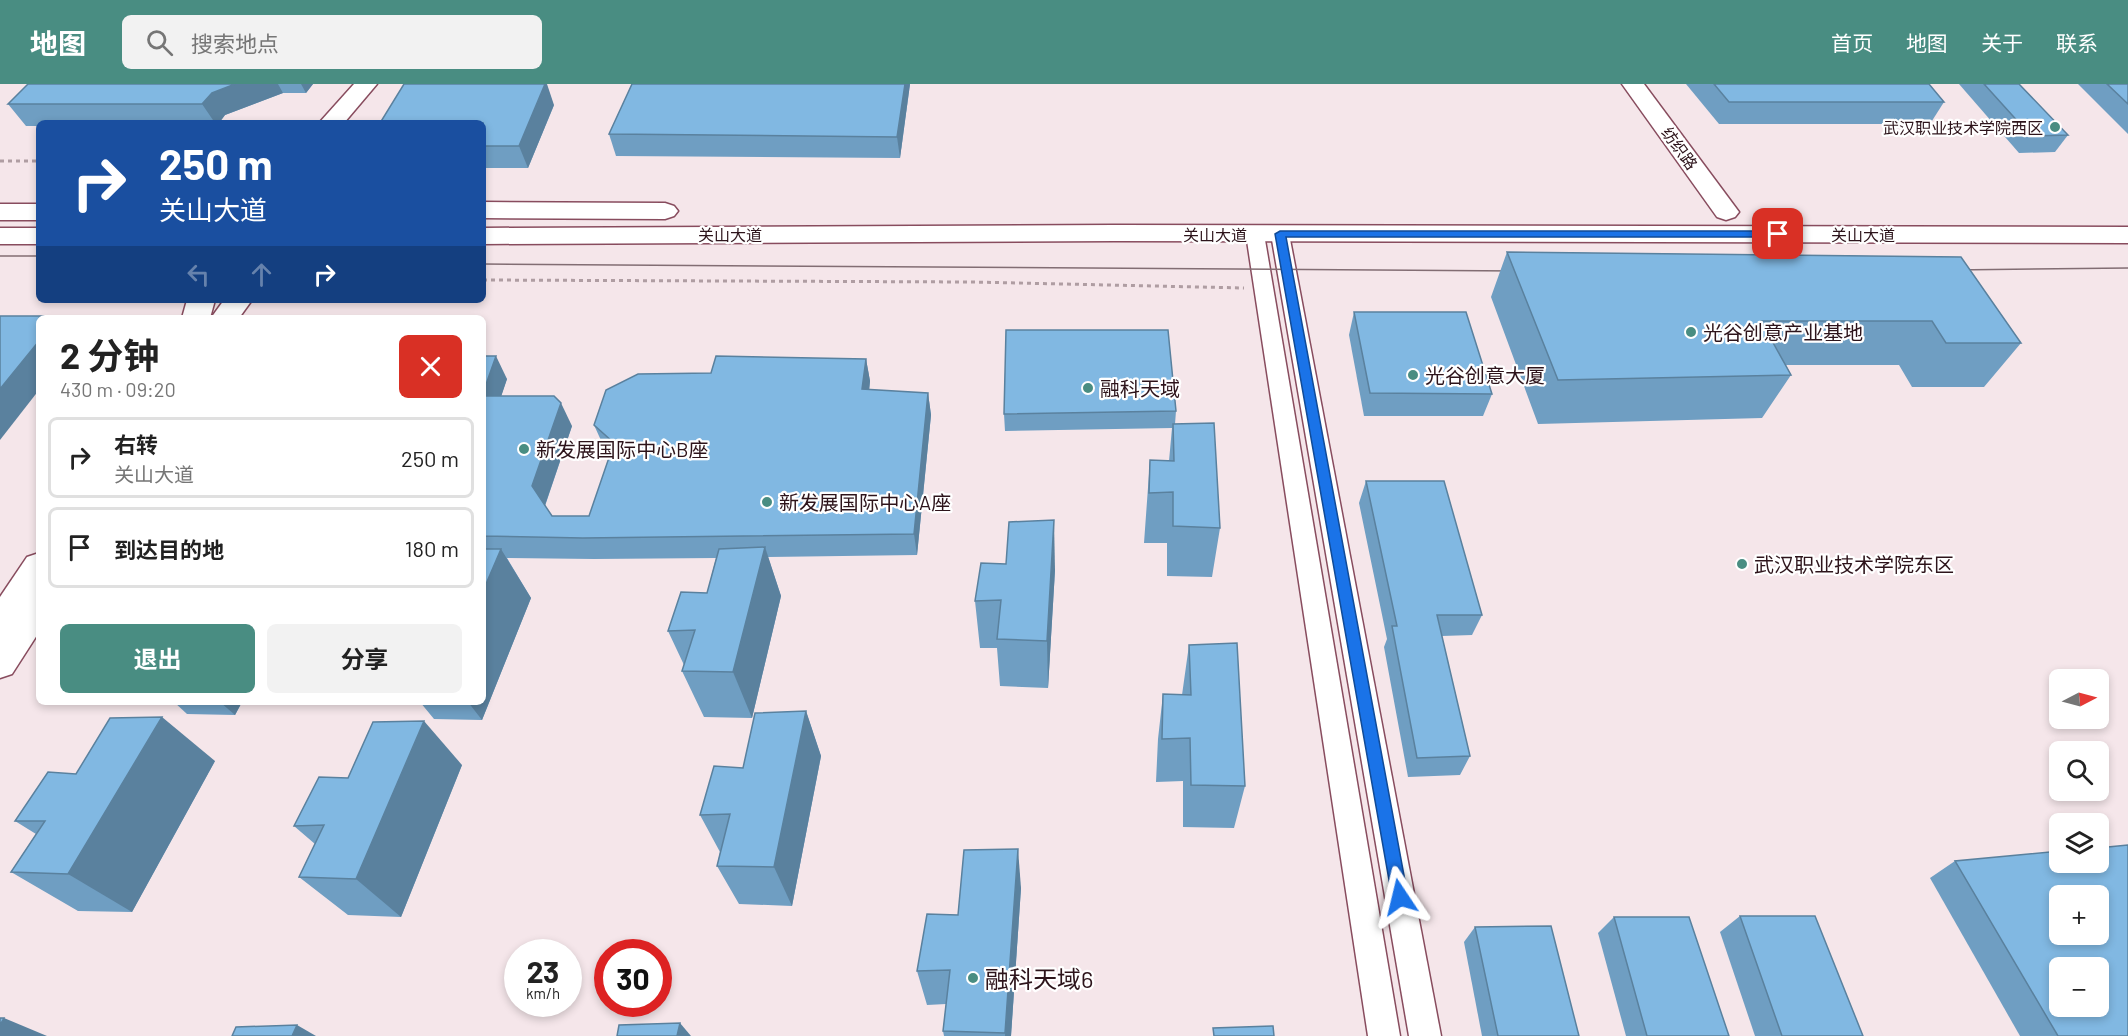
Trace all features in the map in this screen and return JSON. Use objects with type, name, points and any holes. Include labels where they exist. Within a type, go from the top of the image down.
[{"type":"main road","points":[[334,120],[366,84]]},
{"type":"main road","points":[[341,120],[366,84]]},
{"type":"main road","points":[[363,120],[387,84]]},
{"type":"main road","name":"纺织路","points":[[1633,84],[1726,212]]},
{"type":"main road","name":"关山大道","points":[[487,210],[694,211]]},
{"type":"main road","name":"关山大道","points":[[764,211],[2128,213]]},
{"type":"main road","points":[[0,212],[36,212]]},
{"type":"main road","name":"关山大道","points":[[486,236],[1268,234],[2128,236]]},
{"type":"main road","points":[[0,236],[36,236]]},
{"type":"main road","points":[[0,625],[36,571]]},
{"type":"main road","points":[[0,663],[36,608]]},
{"type":"street","points":[[1268,234],[1384,1036]]},
{"type":"street","points":[[1268,234],[1425,1036]]},
{"type":"path","points":[[0,161],[36,161]]},
{"type":"building","points":[[28,84],[235,84],[212,93],[202,104],[8,104]]},
{"type":"building","points":[[404,84],[545,84],[519,146],[486,146],[486,120],[382,120]]},
{"type":"building","points":[[632,84],[905,84],[897,137],[609,134]]},
{"type":"building","points":[[1714,84],[1929,84],[1944,102],[1729,102]]},
{"type":"building","points":[[1984,84],[2019,84],[2068,135],[2031,136]]},
{"type":"building","points":[[2107,84],[2128,84],[2128,104]]},
{"type":"building","points":[[1507,252],[1961,257],[2021,343],[1946,343],[1932,321],[1761,321],[1791,375],[1558,380]]},
{"type":"building","name":"光谷创意大厦","points":[[1354,312],[1466,312],[1492,394],[1370,393]]},
{"type":"building","points":[[0,316],[36,316],[36,345],[0,389]]},
{"type":"building","name":"融科天域","points":[[1006,330],[1168,330],[1176,411],[1004,414]]},
{"type":"building","points":[[486,356],[496,356],[486,384]]},
{"type":"building","points":[[716,356],[866,359],[862,389],[928,393],[914,534],[583,538],[486,536],[486,396],[554,396],[561,403],[532,486],[552,516],[589,516],[614,443],[594,425],[606,390],[638,374],[711,373]]},
{"type":"building","points":[[1214,423],[1220,528],[1173,526],[1173,492],[1149,493],[1150,460],[1174,461],[1173,424]]},
{"type":"building","points":[[1366,481],[1444,481],[1482,615],[1437,615],[1470,756],[1417,758],[1392,626],[1397,626]]},
{"type":"building","points":[[1054,520],[1047,641],[997,639],[1001,600],[975,601],[981,563],[1006,564],[1009,522]]},
{"type":"building","points":[[765,547],[733,672],[682,671],[695,630],[668,631],[681,592],[707,593],[719,549]]},
{"type":"building","points":[[486,549],[501,549],[486,584]]},
{"type":"building","points":[[1237,643],[1245,786],[1191,785],[1190,738],[1162,739],[1163,694],[1191,695],[1189,645]]},
{"type":"building","points":[[806,711],[774,867],[717,866],[730,814],[700,815],[714,766],[743,768],[755,713]]},
{"type":"building","points":[[162,717],[68,874],[11,872],[45,821],[15,821],[48,772],[76,774],[110,718]]},
{"type":"building","points":[[424,721],[356,879],[299,877],[324,825],[294,826],[319,777],[348,778],[373,722]]},
{"type":"building","points":[[2128,845],[2128,1036],[2058,1036],[1955,861],[2049,852],[2049,873],[2109,873],[2109,847]]},
{"type":"building","name":"融科天域6","points":[[1018,849],[1005,1033],[943,1031],[950,970],[917,971],[927,914],[958,915],[964,850]]},
{"type":"building","points":[[1740,916],[1815,916],[1863,1036],[1782,1036]]},
{"type":"building","points":[[1614,917],[1689,917],[1729,1036],[1647,1036]]},
{"type":"building","points":[[1551,926],[1579,1036],[1498,1036],[1475,927]]},
{"type":"building","points":[[680,1023],[677,1036],[617,1036],[619,1025]]},
{"type":"building","points":[[297,1025],[292,1036],[232,1036],[236,1027]]},
{"type":"building","points":[[1273,1026],[1274,1036],[1214,1036],[1213,1028]]},
{"type":"tram line","points":[[0,256],[36,256]]},
{"type":"tram line","points":[[486,264],[1518,271]]},
{"type":"tram line","points":[[1953,270],[2128,268]]},
{"type":"place","name":"武汉职业技术学院西区","points":[[2055,127]]},
{"type":"place","name":"光谷创意产业基地","points":[[1691,332]]},
{"type":"place","name":"光谷创意大厦","points":[[1413,375]]},
{"type":"place","name":"融科天域","points":[[1088,388]]},
{"type":"place","name":"新发展国际中心B座","points":[[524,449]]},
{"type":"place","name":"新发展国际中心A座","points":[[767,502]]},
{"type":"place","name":"武汉职业技术学院东区","points":[[1742,564]]},
{"type":"place","name":"融科天域6","points":[[973,978]]},
{"type":"route","points":[[1400,897],[1280,234],[1778,234]]}]
